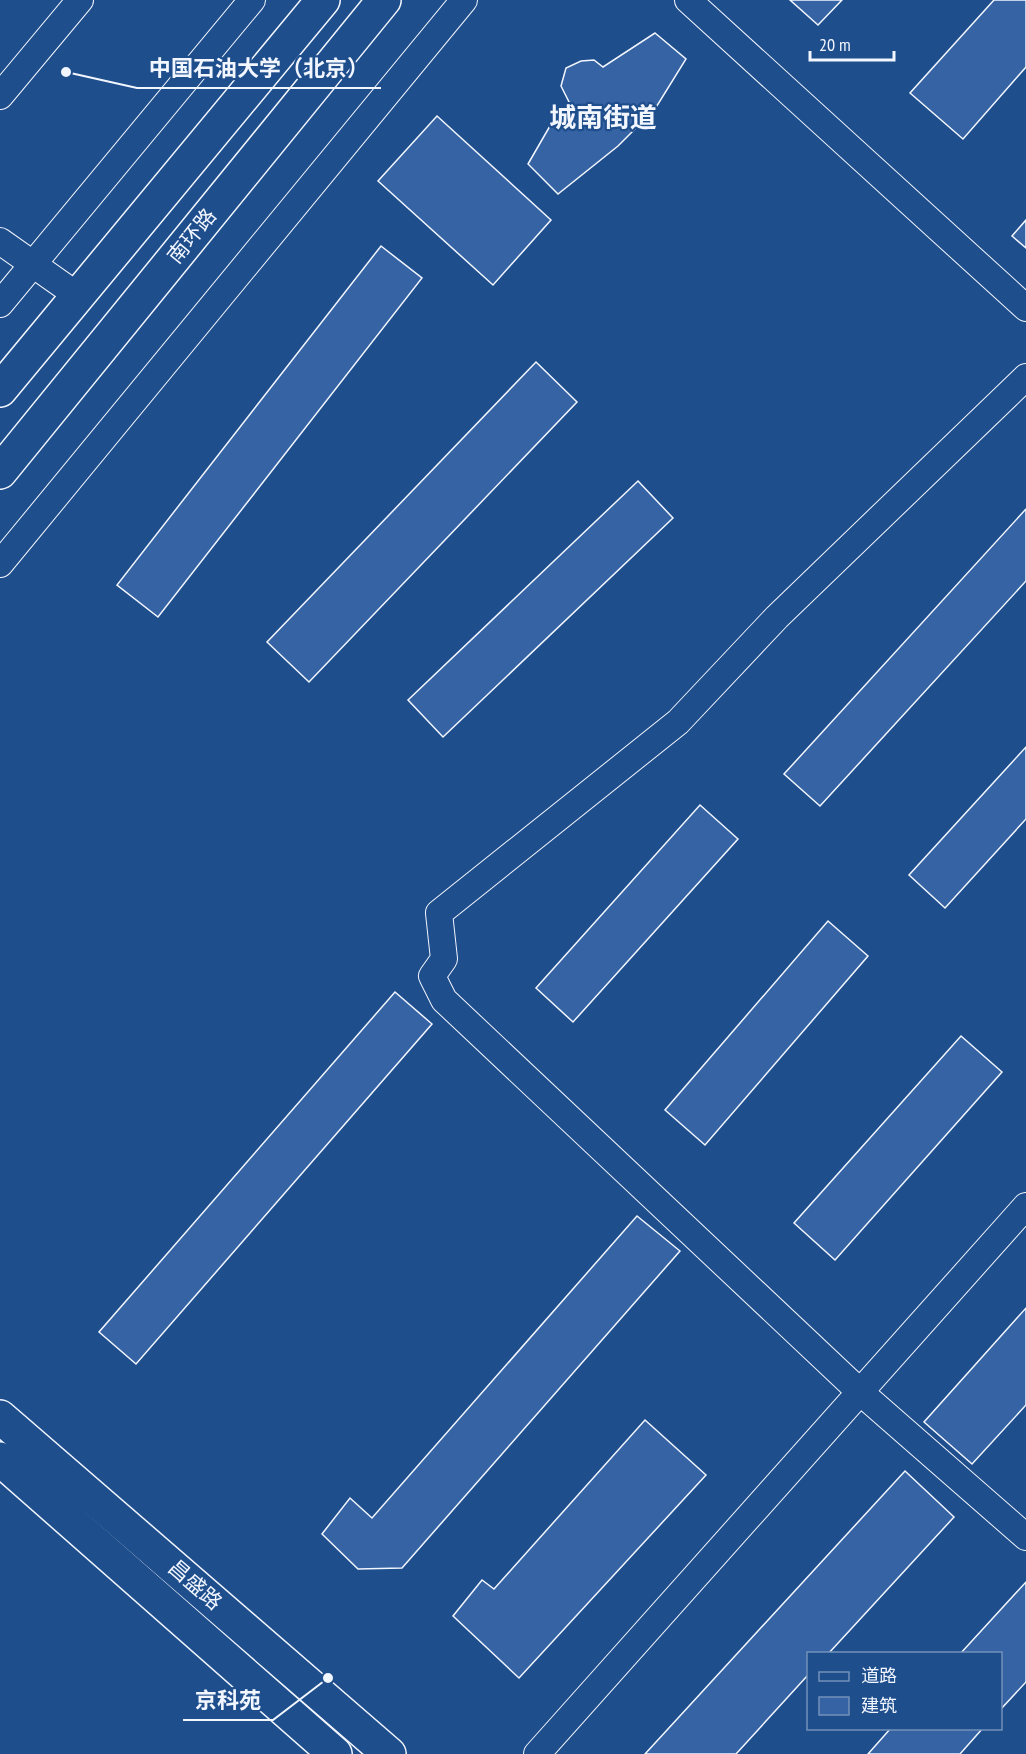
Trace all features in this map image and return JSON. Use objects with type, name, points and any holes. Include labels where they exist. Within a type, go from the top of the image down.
[{"type":"main road","points":[[0,390],[323,0]]},
{"type":"main road","name":"南环路","points":[[0,472],[384,0]]},
{"type":"main road","name":"昌盛路","points":[[0,1417],[389,1754]]},
{"type":"main road","name":"昌盛路","points":[[0,1460],[335,1754]]},
{"type":"street","points":[[0,96],[80,0]]},
{"type":"street","points":[[0,304],[252,0]]},
{"type":"street","points":[[0,564],[464,0]]},
{"type":"street","points":[[688,0],[1026,308]]},
{"type":"street","points":[[0,241],[78,296]]},
{"type":"street","points":[[1026,377],[777,617],[678,722],[438,913],[444,959],[432,976],[444,999],[859,1391],[1026,1538]]},
{"type":"street","points":[[537,1754],[1026,1206]]},
{"type":"building","points":[[790,0],[842,0],[818,25]]},
{"type":"building","points":[[994,0],[1026,0],[1026,67],[963,139],[910,93]]},
{"type":"building","points":[[655,33],[686,59],[655,109],[618,146],[558,194],[528,164],[554,119],[569,102],[561,86],[566,68],[581,61],[594,60],[603,67]]},
{"type":"building","points":[[437,116],[551,220],[493,285],[378,181]]},
{"type":"building","points":[[1026,220],[1026,248],[1012,236]]},
{"type":"building","points":[[381,246],[422,278],[158,617],[117,585]]},
{"type":"building","points":[[536,362],[577,402],[309,682],[267,642]]},
{"type":"building","points":[[638,481],[673,518],[443,737],[408,700]]},
{"type":"building","points":[[1026,509],[1026,581],[820,806],[784,774]]},
{"type":"building","points":[[1026,747],[1026,819],[945,908],[909,875]]},
{"type":"building","points":[[700,805],[738,839],[573,1022],[536,988]]},
{"type":"building","points":[[828,921],[868,956],[705,1145],[665,1110]]},
{"type":"building","points":[[395,992],[432,1024],[136,1364],[99,1332]]},
{"type":"building","points":[[961,1036],[1002,1072],[835,1260],[794,1223]]},
{"type":"building","points":[[637,1216],[680,1251],[402,1568],[358,1569],[322,1534],[350,1498],[372,1518]]},
{"type":"building","points":[[1026,1308],[1026,1405],[972,1464],[924,1422]]},
{"type":"building","points":[[645,1420],[706,1475],[519,1678],[453,1616],[482,1580],[494,1589]]},
{"type":"building","points":[[905,1471],[954,1517],[830,1652],[807,1652],[807,1676],[736,1754],[645,1754]]},
{"type":"building","points":[[1026,1582],[1026,1682],[1002,1708],[1002,1652],[962,1652]]},
{"type":"building","points":[[889,1730],[981,1730],[960,1754],[868,1754]]},
{"type":"place","name":"中国石油大学（北京）","points":[[66,72]]},
{"type":"place","name":"京科苑","points":[[328,1678]]},
{"type":"district","name":"城南街道","points":[[603,118]]}]
